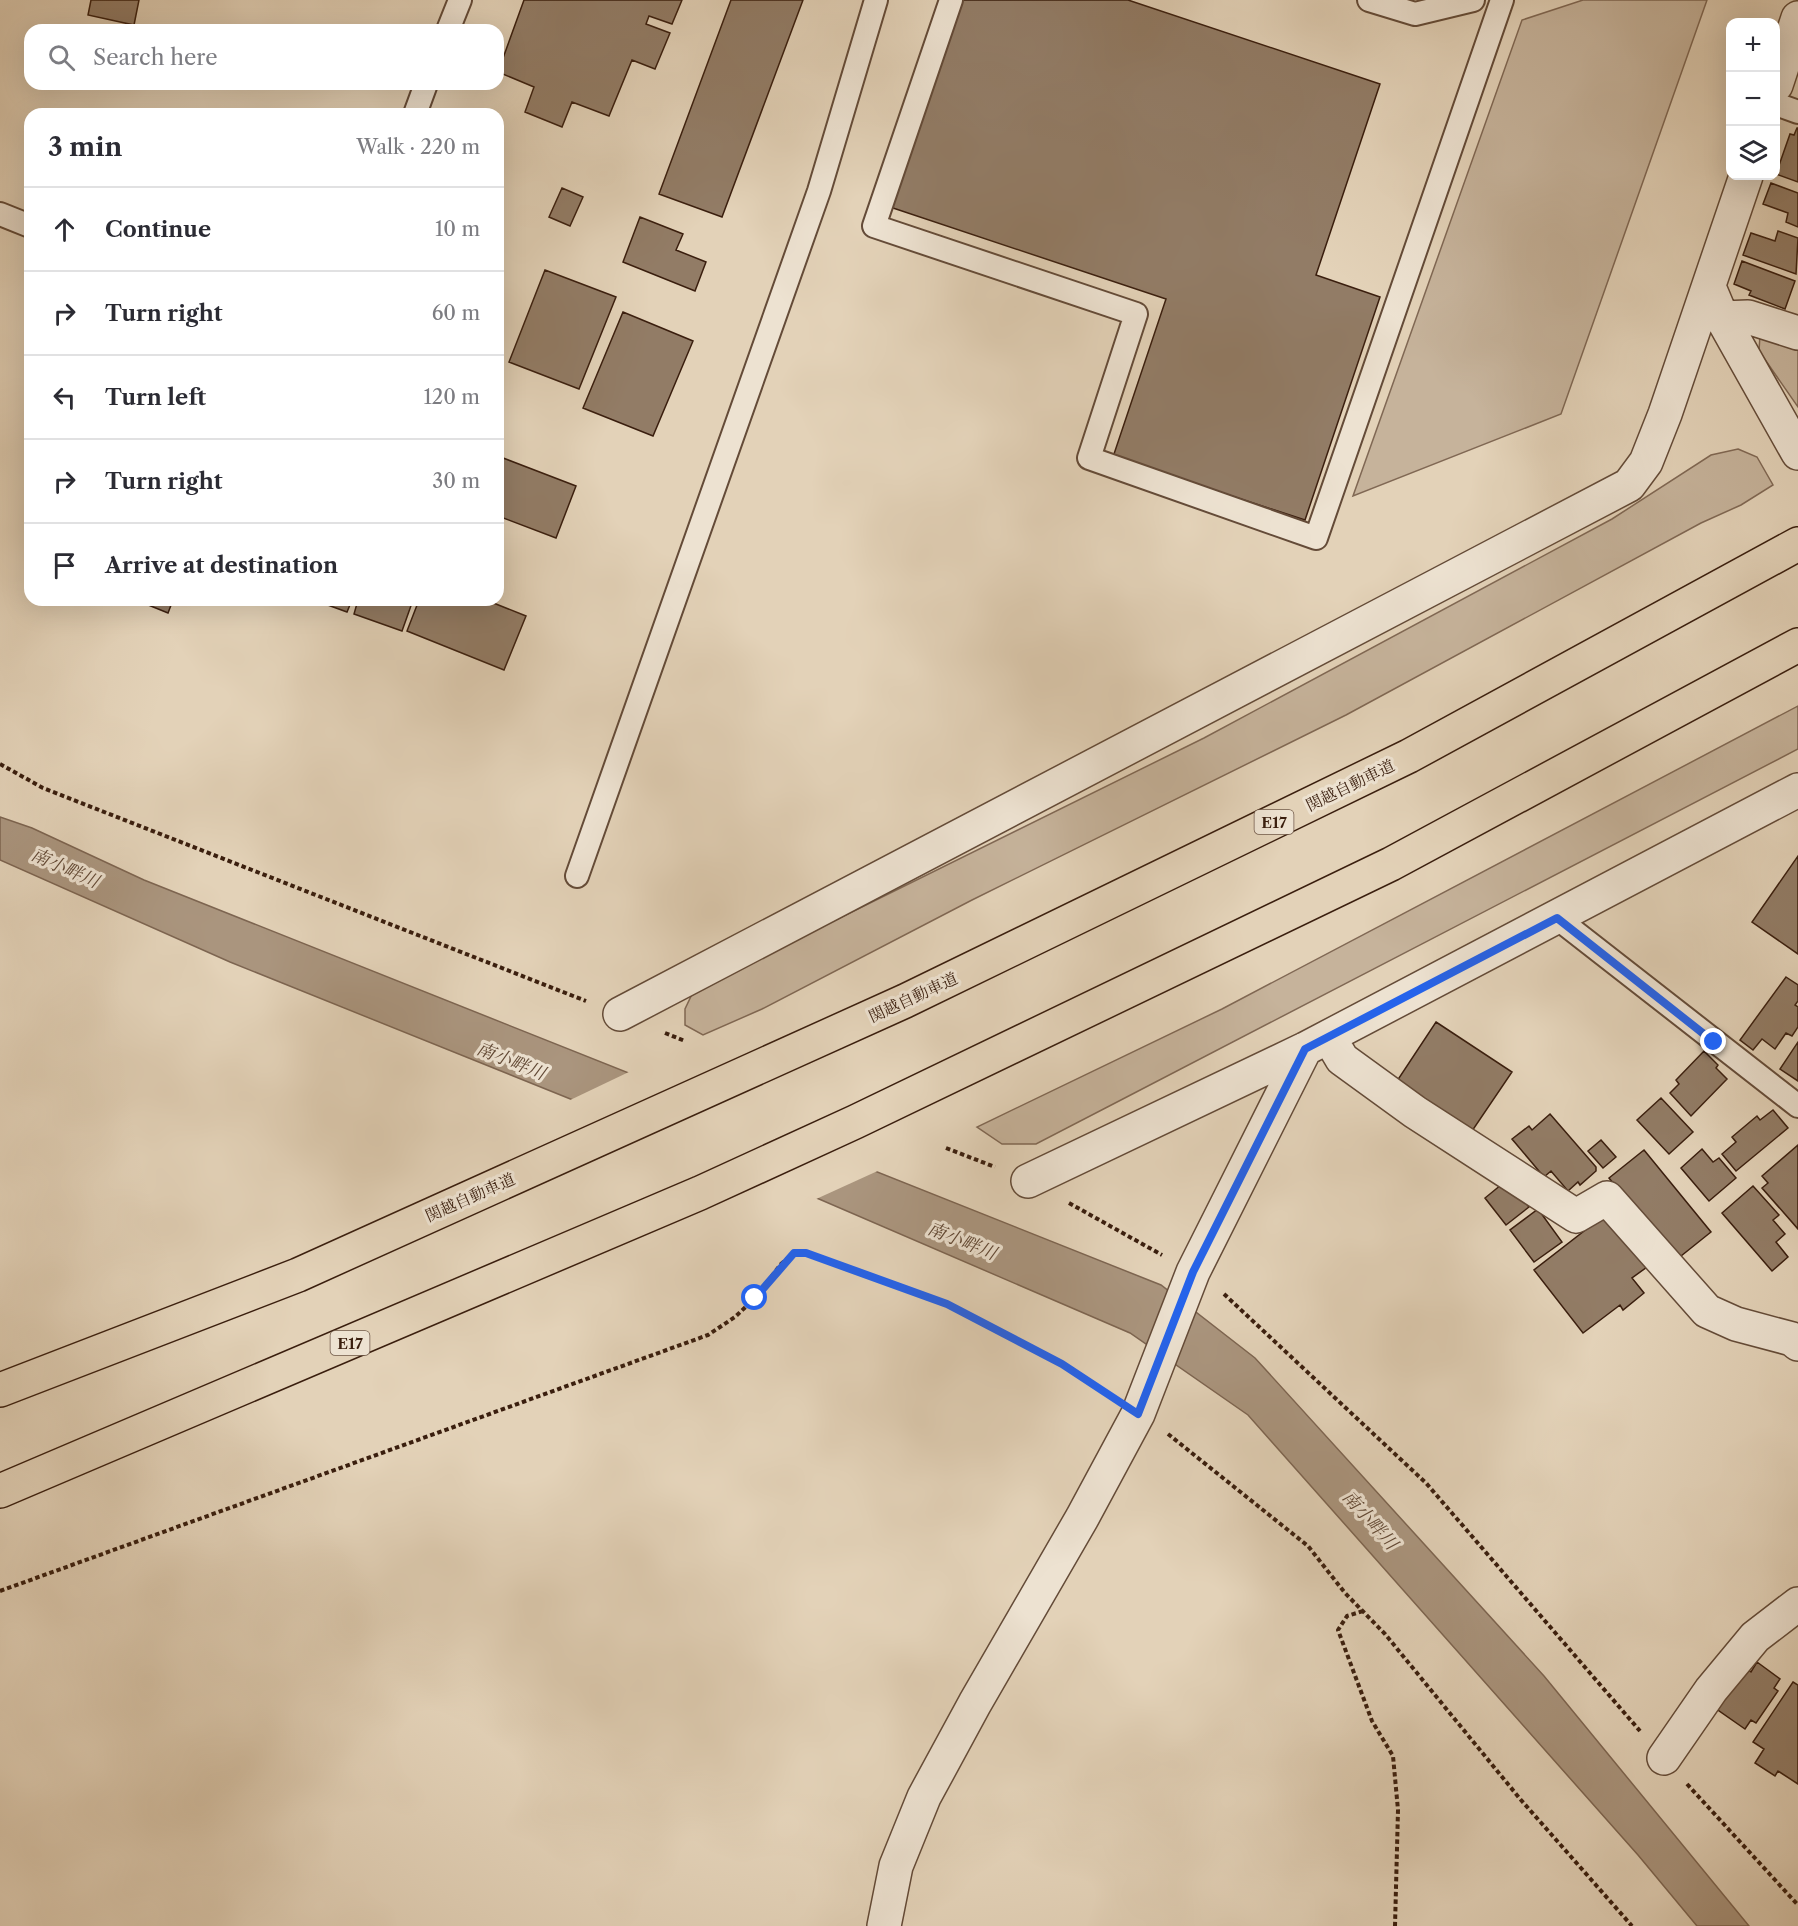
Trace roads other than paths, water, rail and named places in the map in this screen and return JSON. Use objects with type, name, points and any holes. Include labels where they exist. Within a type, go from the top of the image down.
[{"type":"highway","name":"関越自動車道","points":[[0,1390],[298,1275],[905,1001],[1409,756],[1798,544]]},
{"type":"highway","name":"E17","points":[[0,1491],[699,1193],[855,1122],[1391,864],[1798,645]]},
{"type":"street","points":[[1780,73],[1798,18]]},
{"type":"street","points":[[620,1014],[1629,485],[1646,462],[1745,180]]},
{"type":"street","points":[[1708,288],[1722,318],[1798,453]]},
{"type":"street","points":[[1722,318],[1748,317],[1798,333]]},
{"type":"street","points":[[1028,1181],[1317,1043],[1798,790]]},
{"type":"street","points":[[884,1926],[896,1866],[924,1797],[975,1703],[1082,1518],[1141,1407],[1191,1277],[1317,1043]]},
{"type":"street","points":[[1317,1043],[1415,1113],[1576,1216],[1606,1198],[1707,1311],[1736,1324],[1792,1339],[1798,1344]]},
{"type":"street","points":[[1664,1758],[1711,1690],[1755,1637],[1798,1604]]},
{"type":"lane","points":[[450,24],[460,0]]},
{"type":"lane","points":[[577,876],[819,190],[876,0]]},
{"type":"lane","points":[[951,0],[874,226],[1136,314],[1089,458],[1316,538],[1502,0]]},
{"type":"lane","points":[[1369,0],[1415,14],[1473,0]]},
{"type":"lane","points":[[416,108],[424,90]]},
{"type":"lane","points":[[1780,105],[1798,112]]},
{"type":"lane","points":[[0,214],[24,224]]},
{"type":"lane","points":[[1557,918],[1798,1106]]},
{"type":"water","name":"南小畔川","points":[[0,817],[32,828],[144,880],[1161,1285],[1255,1358],[1544,1676],[1749,1926],[1697,1926],[1638,1855],[1248,1415],[1130,1333],[819,1199],[230,962],[0,860]]}]
